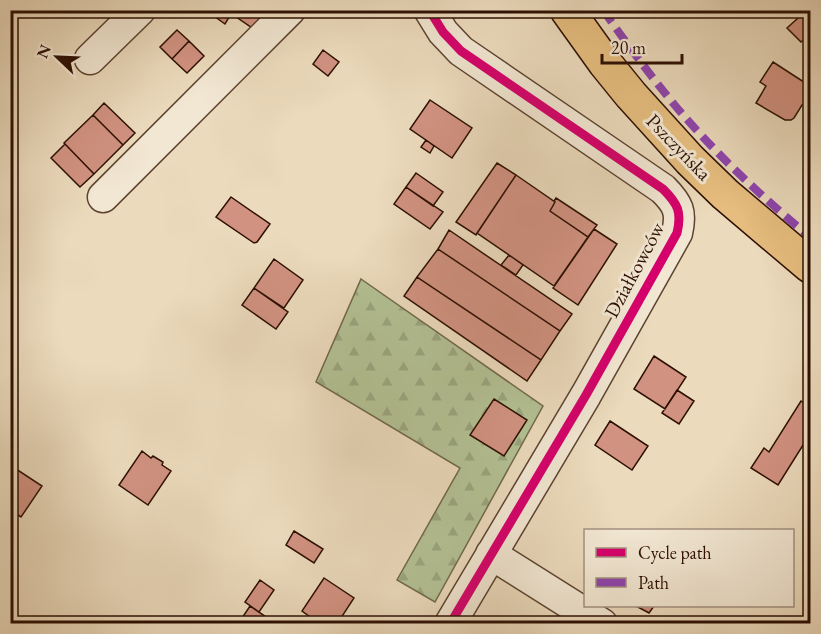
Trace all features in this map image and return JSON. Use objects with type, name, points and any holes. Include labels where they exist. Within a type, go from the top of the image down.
[{"type":"main road","name":"Pszczyńska","points":[[567,10],[655,124],[725,194],[810,266]]},
{"type":"street","points":[[90,58],[140,10]]},
{"type":"street","points":[[103,197],[290,10]]},
{"type":"street","points":[[423,10],[431,11]]},
{"type":"street","name":"Działkowców","points":[[431,11],[442,32],[461,51],[663,189],[673,199],[679,210],[677,233],[586,395],[450,624]]},
{"type":"street","points":[[491,554],[602,624]]},
{"type":"green space","points":[[361,279],[543,406],[435,602],[397,580],[460,468],[316,382]]},
{"type":"building","points":[[218,10],[226,10],[231,14],[225,24],[214,16]]},
{"type":"building","points":[[226,10],[274,10],[258,32]]},
{"type":"building","points":[[807,10],[810,10],[810,34],[801,42],[787,28]]},
{"type":"building","points":[[177,30],[189,41],[172,59],[160,47]]},
{"type":"building","points":[[189,41],[204,56],[187,73],[172,59]]},
{"type":"building","points":[[323,50],[339,62],[328,76],[313,64]]},
{"type":"building","points":[[773,62],[810,86],[810,103],[802,105],[791,120],[785,120],[756,103],[766,86],[760,82]]},
{"type":"building","points":[[430,100],[472,128],[452,158],[410,129]]},
{"type":"building","points":[[104,103],[135,133],[123,145],[93,115]]},
{"type":"building","points":[[93,115],[123,145],[94,174],[64,143]]},
{"type":"building","points":[[426,140],[434,146],[430,153],[421,147]]},
{"type":"building","points":[[65,144],[94,174],[80,187],[51,158]]},
{"type":"building","points":[[497,163],[516,175],[476,235],[456,222]]},
{"type":"building","points":[[416,173],[443,192],[433,206],[406,187]]},
{"type":"building","points":[[516,175],[555,202],[550,211],[588,237],[554,286],[477,233]]},
{"type":"building","points":[[406,187],[443,212],[430,229],[394,204]]},
{"type":"building","points":[[231,197],[270,224],[257,242],[254,243],[216,217]]},
{"type":"building","points":[[556,198],[597,225],[588,237],[550,211]]},
{"type":"building","points":[[594,229],[617,244],[578,305],[553,288]]},
{"type":"building","points":[[449,230],[572,314],[560,331],[438,249]]},
{"type":"building","points":[[438,249],[560,331],[541,360],[417,277]]},
{"type":"building","points":[[509,255],[523,265],[516,275],[501,265]]},
{"type":"building","points":[[274,259],[303,280],[284,308],[254,288]]},
{"type":"building","points":[[417,277],[541,360],[527,381],[404,296]]},
{"type":"building","points":[[254,288],[288,312],[276,329],[242,305]]},
{"type":"building","points":[[654,356],[686,377],[665,409],[634,389]]},
{"type":"building","points":[[677,390],[694,401],[679,424],[662,413]]},
{"type":"building","points":[[494,399],[527,420],[504,456],[470,435]]},
{"type":"building","points":[[801,401],[810,407],[810,434],[778,485],[751,468],[764,448],[769,452]]},
{"type":"building","points":[[610,421],[648,446],[632,470],[595,445]]},
{"type":"building","points":[[142,451],[151,458],[153,456],[163,462],[162,465],[171,471],[148,505],[119,485]]},
{"type":"building","points":[[13,467],[42,486],[21,517],[10,510],[10,472]]},
{"type":"building","points":[[294,531],[323,549],[314,563],[286,545]]},
{"type":"building","points":[[324,578],[354,598],[337,624],[320,624],[302,611]]},
{"type":"building","points":[[260,580],[274,590],[259,612],[245,602]]},
{"type":"building","points":[[250,606],[269,619],[266,624],[238,624]]},
{"type":"building","points":[[638,607],[653,607],[649,613]]},
{"type":"marked path","points":[[603,10],[649,73],[693,126],[741,176],[810,237]]},
{"type":"cycle path","points":[[430,11],[443,32],[461,51],[663,189],[672,199],[679,214],[677,233],[586,395],[450,624]]}]
